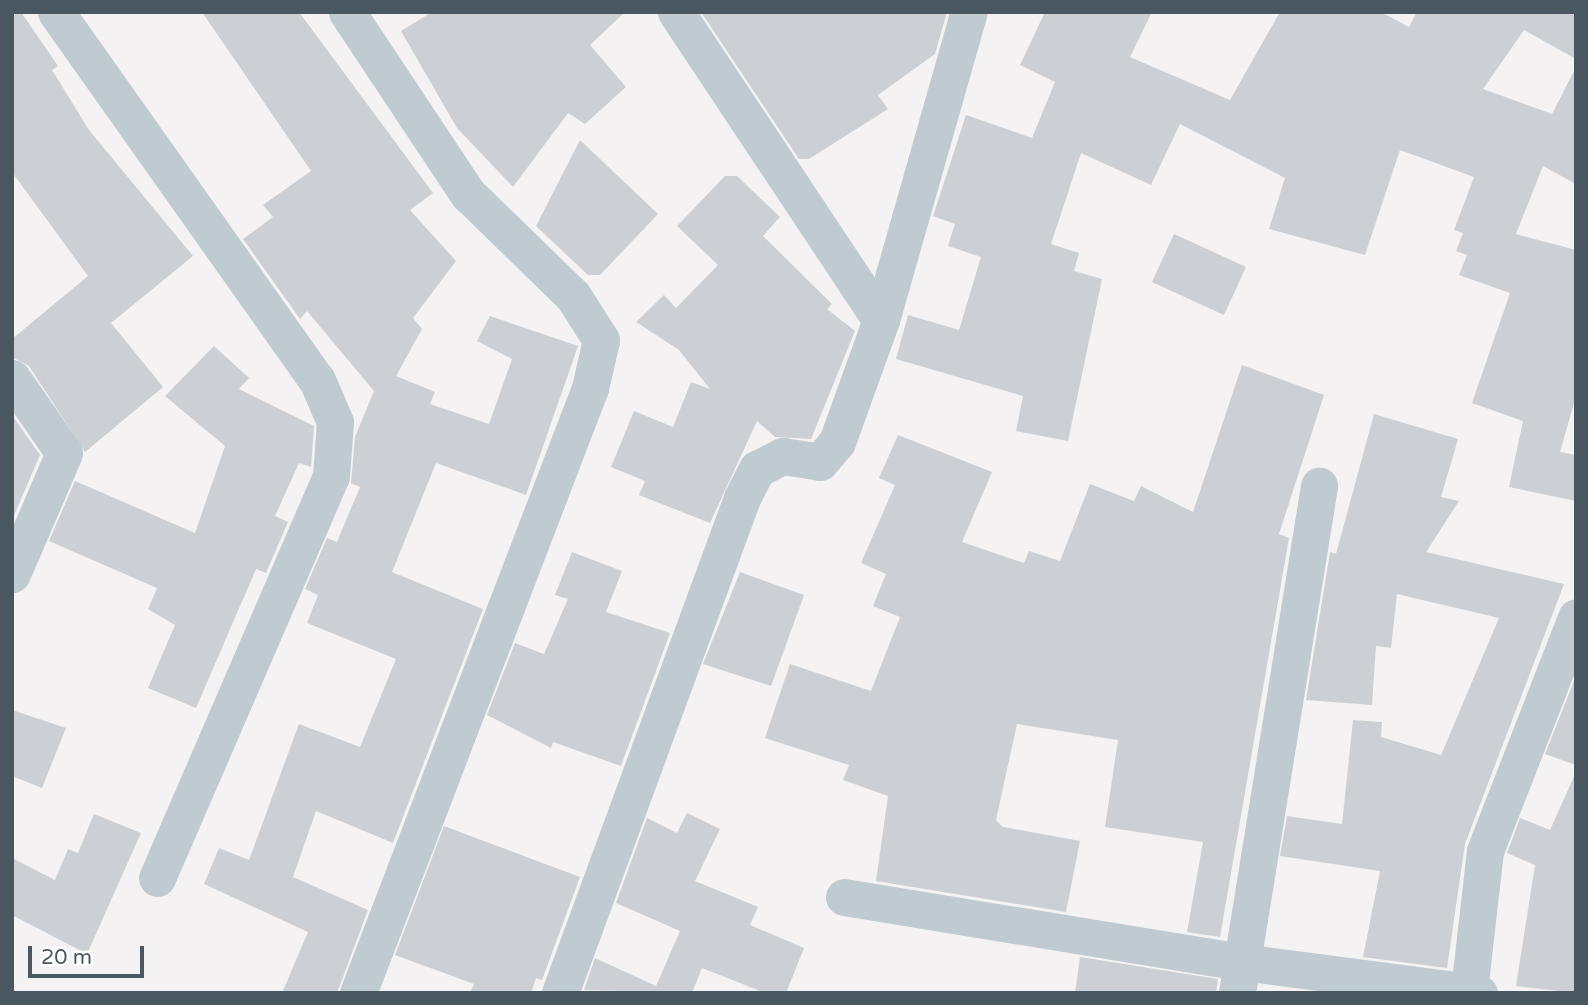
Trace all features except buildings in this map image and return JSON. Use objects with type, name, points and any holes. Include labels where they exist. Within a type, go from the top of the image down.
[{"type":"street","points":[[56,12],[317,380],[335,422],[331,476],[158,878]]},
{"type":"street","points":[[347,12],[468,194],[573,296],[601,340],[590,388],[358,993]]},
{"type":"street","points":[[676,12],[881,320]]},
{"type":"street","points":[[560,993],[742,498],[757,469],[783,456],[820,462],[837,442],[881,320],[969,12]]},
{"type":"street","points":[[12,378],[64,453],[12,573]]},
{"type":"street","points":[[1240,977],[1319,486]]},
{"type":"street","points":[[844,897],[1240,977],[1474,992],[1485,850],[1576,617]]}]
